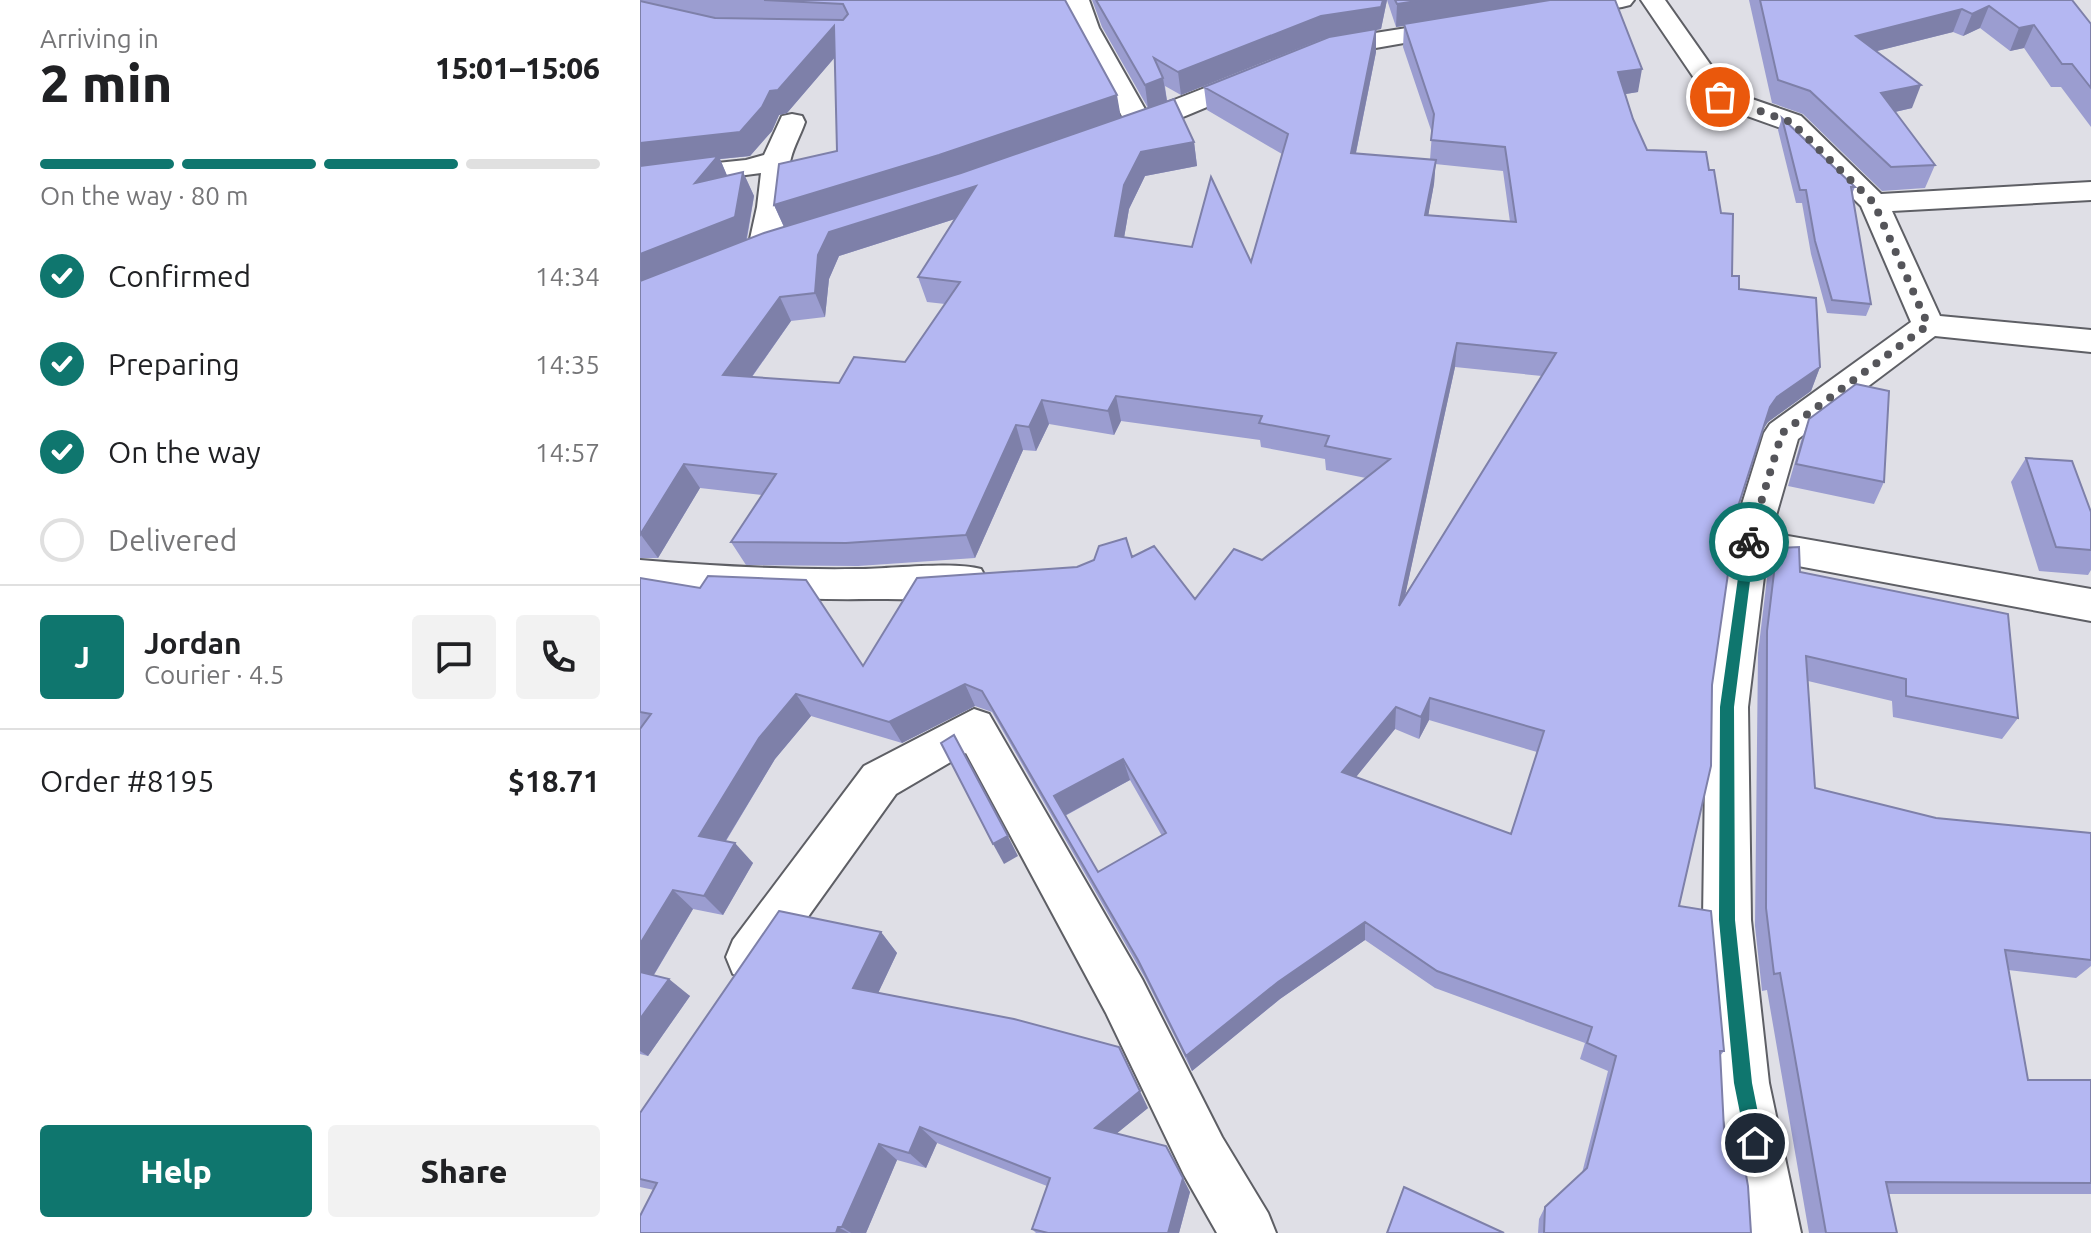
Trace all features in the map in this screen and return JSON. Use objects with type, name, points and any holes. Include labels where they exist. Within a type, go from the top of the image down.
[{"type":"street","points":[[1076,0],[1087,28],[1140,124]]},
{"type":"street","points":[[1527,16],[1622,0]]},
{"type":"street","points":[[1653,0],[1720,97],[1791,122],[1874,203],[1928,325]]},
{"type":"street","points":[[1096,139],[1323,50],[1480,23]]},
{"type":"street","points":[[763,248],[772,207],[776,160],[792,122]]},
{"type":"street","points":[[640,180],[748,168],[776,160]]},
{"type":"street","points":[[1874,203],[2091,191]]},
{"type":"street","points":[[737,259],[793,239]]},
{"type":"street","points":[[1773,1233],[1743,1083],[1727,920],[1727,707],[1749,543],[1782,433],[1928,325],[2091,341]]},
{"type":"street","points":[[1749,543],[2091,605]]},
{"type":"street","points":[[640,575],[767,585],[909,584],[1004,578]]},
{"type":"street","points":[[729,988],[791,897],[880,780],[974,727],[1124,996],[1203,1156],[1248,1233]]},
{"type":"building","points":[[764,0],[1065,0],[1117,95],[939,155],[774,205],[779,164],[837,151],[834,26],[778,90],[770,91],[762,107],[740,132],[640,143],[640,1],[715,18],[843,20],[848,14],[843,4]]},
{"type":"building","points":[[1096,0],[1383,0],[1381,7],[1321,16],[1178,72],[1154,58],[1163,78],[1145,85]]},
{"type":"building","points":[[1395,0],[1423,0],[1397,4]]},
{"type":"building","points":[[1550,0],[1615,0],[1642,69],[1618,72],[1633,119],[1647,150],[1706,152],[1709,170],[1714,170],[1721,213],[1733,214],[1732,276],[1739,276],[1739,289],[1816,298],[1820,367],[1777,397],[1770,407],[1726,544],[1732,546],[1712,685],[1711,766],[1679,906],[1711,911],[1724,1051],[1720,1051],[1725,1149],[1743,1158],[1751,1233],[1544,1233],[1545,1207],[1587,1168],[1616,1056],[1587,1043],[1592,1027],[1437,971],[1365,922],[1278,982],[1186,1056],[1138,960],[982,691],[965,684],[889,722],[796,694],[759,738],[699,836],[735,843],[704,896],[673,890],[640,944],[640,729],[651,714],[640,712],[640,578],[700,588],[708,576],[806,580],[863,666],[917,578],[1077,567],[1094,560],[1099,546],[1126,538],[1132,557],[1154,546],[1195,599],[1234,549],[1262,560],[1390,459],[1325,446],[1329,436],[1259,423],[1262,416],[1116,396],[1108,411],[1042,400],[1029,427],[1016,425],[966,535],[846,543],[731,542],[776,474],[684,464],[640,535],[640,281],[764,233],[961,173],[1174,99],[1194,142],[1141,152],[1124,185],[1115,236],[1192,247],[1211,177],[1251,262],[1288,134],[1204,87],[1329,37],[1376,29],[1351,153],[1436,160],[1425,215],[1516,222],[1505,147],[1431,140],[1434,114],[1404,24]],"holes":[[[976,186],[918,277],[960,282],[905,362],[854,357],[839,383],[723,375],[780,297],[815,293],[818,255],[829,232]],[[1457,343],[1556,353],[1399,606]],[[1430,698],[1544,731],[1511,834],[1342,772],[1396,707],[1421,717]],[[1123,759],[1166,833],[1098,872],[1054,796]]]},
{"type":"building","points":[[1760,0],[2072,0],[2091,24],[2091,88],[2072,64],[2062,64],[2034,25],[2019,28],[1989,6],[1972,14],[1962,9],[1856,36],[1921,85],[1881,93],[1935,165],[1891,167],[1810,91],[1778,80]]},
{"type":"building","points":[[1782,118],[1855,187],[1851,187],[1871,304],[1832,300],[1815,241],[1806,190],[1800,190]]},
{"type":"building","points":[[718,156],[695,183],[743,172],[735,217],[640,254],[640,166]]},
{"type":"building","points":[[1856,384],[1889,391],[1884,482],[1796,464],[1809,419]]},
{"type":"building","points":[[2026,458],[2072,461],[2091,512],[2091,550],[2056,547]]},
{"type":"building","points":[[1799,547],[1800,572],[2008,614],[2018,718],[1906,696],[1906,679],[1806,656],[1815,788],[1936,818],[2091,833],[2091,960],[2005,950],[2028,1080],[2091,1080],[2091,1183],[1886,1182],[1897,1233],[1826,1233],[1780,973],[1774,974],[1766,908],[1767,631],[1777,548]]},
{"type":"building","points":[[954,735],[1008,836],[993,844],[941,743]]},
{"type":"building","points":[[779,911],[881,932],[853,988],[1014,1019],[1119,1047],[1140,1091],[1095,1128],[1166,1146],[1183,1178],[1168,1233],[1048,1233],[1032,1229],[1050,1178],[920,1127],[909,1153],[879,1144],[842,1227],[838,1227],[836,1233],[640,1233],[640,1216],[657,1183],[640,1179],[640,1113]]},
{"type":"building","points":[[640,972],[669,979],[640,1019]]},
{"type":"building","points":[[1404,1187],[1504,1233],[1387,1233]]},
{"type":"way so far","points":[[1720,97],[1791,122],[1874,203],[1928,325],[1782,433],[1749,542]]},
{"type":"route","points":[[1749,542],[1727,707],[1727,920],[1743,1083],[1755,1143]]}]
